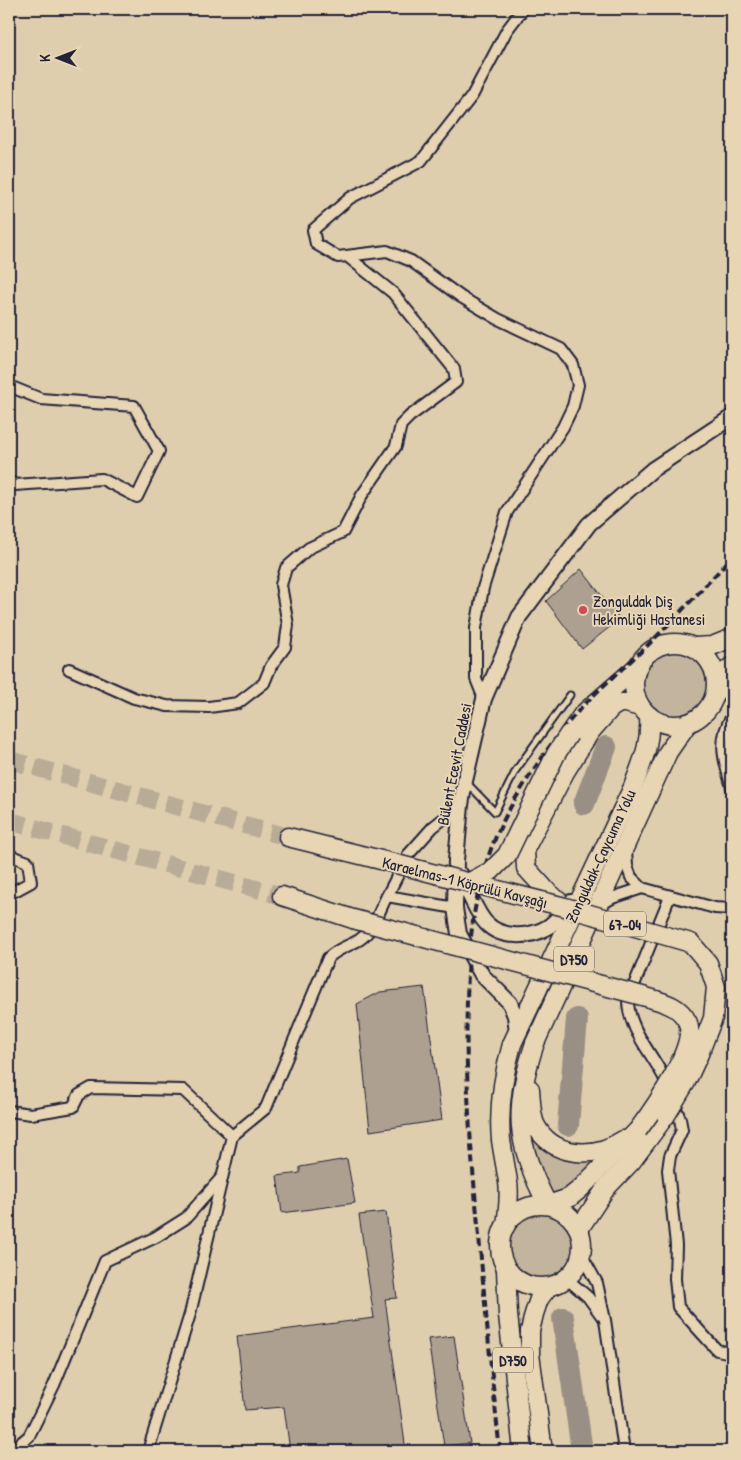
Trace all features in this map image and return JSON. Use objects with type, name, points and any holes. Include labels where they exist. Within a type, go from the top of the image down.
[{"type":"highway","points":[[468,882],[491,871],[507,855],[556,754],[569,734],[583,714],[637,667],[645,656],[656,647],[668,643],[682,643],[695,647],[712,646],[732,638]]},
{"type":"highway","points":[[695,647],[706,656],[713,667],[716,680],[732,666]]},
{"type":"highway","name":"D750","points":[[637,667],[634,680],[635,694],[645,712]]},
{"type":"highway","name":"D750","points":[[688,723],[701,717],[710,707],[715,694],[716,680]]},
{"type":"highway","points":[[565,907],[526,868],[524,849],[565,772],[590,732],[611,708],[626,703],[645,712],[661,723],[675,726],[688,723]]},
{"type":"highway","name":"Zonguldak-Çaycuma Yolu","points":[[506,1224],[509,1184],[501,1140],[500,1106],[504,1072],[517,1032],[632,788],[648,748],[650,733],[645,712]]},
{"type":"highway","name":"Zonguldak-Çaycuma Yolu","points":[[548,1205],[530,1168],[522,1145],[520,1122],[523,1086],[528,1065],[535,1043],[668,752],[688,723]]},
{"type":"highway","name":"Karaelmas-1 Köprülü Kavşağı","points":[[288,836],[565,907],[691,943],[708,963],[716,987],[713,1018],[686,1082],[666,1115],[631,1162],[606,1188],[579,1229]]},
{"type":"highway","points":[[282,896],[353,919],[646,997],[669,1004],[679,1010],[689,1023],[688,1041],[679,1067],[658,1103],[638,1130],[580,1189],[569,1198],[548,1205]]},
{"type":"highway","points":[[528,1065],[535,1123],[544,1136],[559,1147],[575,1153],[597,1152],[614,1146],[638,1130]]},
{"type":"highway","points":[[506,1224],[524,1208],[540,1204],[548,1205],[556,1207],[570,1216],[579,1229],[583,1242],[582,1256],[576,1269],[567,1279],[548,1287],[540,1288],[524,1284],[506,1269]]},
{"type":"highway","name":"D750","points":[[506,1224],[502,1231],[500,1247],[506,1269],[508,1315],[523,1451]]},
{"type":"highway","name":"D750","points":[[543,1451],[530,1354],[530,1331],[539,1299],[548,1287]]},
{"type":"main road","name":"Bülent Ecevit Caddesi","points":[[517,1032],[515,1016],[510,1003],[482,975],[459,934],[455,908],[456,860],[461,805],[484,699],[519,617],[589,524],[653,469],[732,417]]},
{"type":"main road","points":[[456,860],[466,888],[486,924],[500,932],[514,936],[529,934],[546,928],[556,920],[588,882]]},
{"type":"street","points":[[484,699],[476,679],[476,628],[483,588],[507,512],[563,427],[573,406],[578,385],[573,365],[561,349],[498,319],[461,297],[411,261],[387,251],[338,257],[316,244],[313,230],[350,198],[421,161],[472,96],[507,30],[523,9]]},
{"type":"street","points":[[69,669],[134,698],[167,706],[209,707],[238,703],[264,683],[271,666],[285,647],[288,625],[281,585],[286,568],[309,548],[343,532],[362,495],[396,446],[402,425],[410,416],[456,382],[454,369],[393,293],[347,256]]},
{"type":"street","points":[[9,386],[41,399],[134,406],[159,452],[138,496],[102,479],[15,485],[9,481]]},
{"type":"street","points":[[732,716],[726,727],[723,747],[732,787]]},
{"type":"street","points":[[148,1451],[190,1314],[232,1136],[266,1108],[328,958],[336,950],[350,945],[370,930],[408,855],[433,827],[461,805]]},
{"type":"street","points":[[625,846],[631,877],[642,888],[715,908],[732,909]]},
{"type":"street","points":[[9,855],[28,862],[31,882],[9,894]]},
{"type":"street","points":[[597,908],[612,898],[642,888]]},
{"type":"street","points":[[387,896],[455,908]]},
{"type":"street","points":[[670,896],[628,1000],[628,1010],[632,1022],[662,1073],[681,1124],[682,1130],[670,1156],[668,1170],[676,1245],[675,1279],[678,1307],[717,1350],[732,1353]]},
{"type":"street","points":[[9,1111],[32,1114],[74,1107],[79,1095],[91,1088],[184,1090],[232,1136]]},
{"type":"street","points":[[11,1451],[30,1436],[54,1386],[105,1261],[156,1237],[186,1218],[221,1178]]},
{"type":"street","points":[[582,1256],[597,1283],[605,1320],[624,1451]]},
{"type":"street","points":[[567,1279],[588,1297],[605,1320]]},
{"type":"lane","points":[[465,781],[495,812],[516,770],[570,695]]},
{"type":"shaded area","points":[[675,646],[690,649],[702,657],[710,669],[713,684],[710,699],[702,711],[690,719],[675,722],[660,719],[648,711],[640,699],[637,684],[640,669],[648,657],[660,649]]},
{"type":"shaded area","points":[[534,1139],[540,1147],[561,1159],[578,1162],[596,1162],[570,1186],[550,1193],[542,1177],[530,1140]]},
{"type":"shaded area","points":[[542,1208],[557,1211],[569,1219],[577,1231],[580,1246],[577,1261],[569,1273],[557,1281],[542,1284],[527,1281],[515,1273],[507,1261],[504,1246],[507,1231],[515,1219],[527,1211]]},
{"type":"building","name":"Zonguldak Diş Hekimliği Hastanesi","points":[[581,569],[620,619],[582,649],[546,601]]},
{"type":"building","points":[[424,987],[442,1120],[370,1131],[357,1004],[380,992]]},
{"type":"building","points":[[347,1159],[355,1203],[282,1213],[277,1176],[300,1173],[300,1167]]},
{"type":"building","points":[[386,1212],[397,1298],[385,1299],[406,1451],[290,1451],[284,1407],[245,1410],[237,1336],[374,1318],[359,1215]]},
{"type":"building","points":[[454,1336],[470,1443],[444,1446],[428,1339]]},
{"type":"waterway","points":[[584,804],[606,747]]},
{"type":"waterway","points":[[568,1125],[577,1019]]},
{"type":"waterway","points":[[563,1318],[582,1451]]},
{"type":"tunnel","points":[[9,760],[288,837]]},
{"type":"tunnel","points":[[9,821],[282,896]]},
{"type":"railway","points":[[500,1451],[474,1187],[467,1081],[468,972],[470,944],[479,890],[495,839],[507,813],[535,767],[557,736],[581,708],[650,643],[732,557]]},
{"type":"place","name":"Zonguldak Diş Hekimliği Hastanesi","points":[[583,610]]}]
